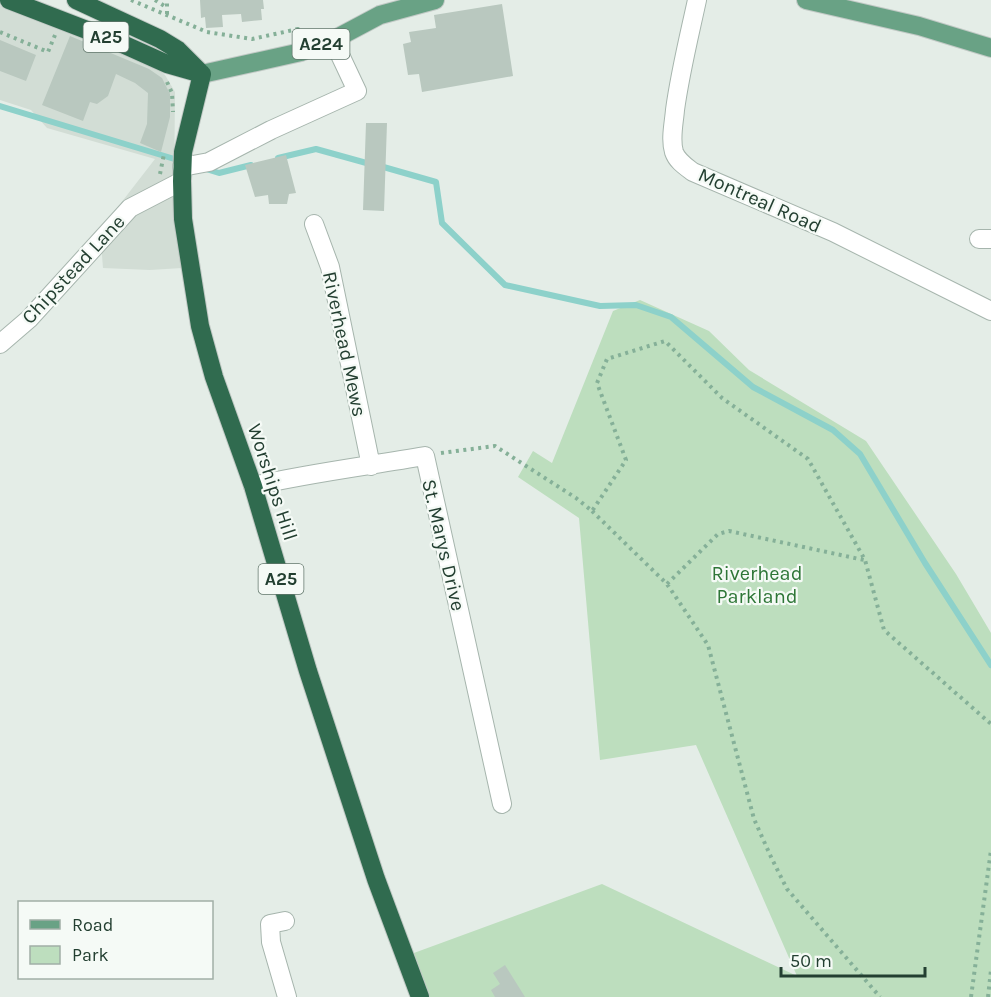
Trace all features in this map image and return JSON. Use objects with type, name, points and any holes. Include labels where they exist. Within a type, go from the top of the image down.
[{"type":"highway","name":"A25","points":[[9,0],[118,42],[167,64],[202,74]]},
{"type":"highway","name":"A25","points":[[76,0],[160,39],[178,50],[202,74]]},
{"type":"highway","name":"Worships Hill","points":[[202,74],[183,152],[182,174],[185,231],[200,326],[214,377],[253,486],[308,671],[376,879],[420,997]]},
{"type":"main road","name":"A224","points":[[202,74],[308,50],[333,40],[380,15],[435,0]]},
{"type":"main road","points":[[806,0],[919,26],[991,48]]},
{"type":"street","name":"Montreal Road","points":[[697,0],[680,76],[672,135],[673,150],[677,158],[693,172],[833,232],[991,311]]},
{"type":"street","name":"Chipstead Lane","points":[[0,344],[29,319],[130,208],[158,192],[182,174],[357,92],[333,40]]},
{"type":"street","name":"Riverhead Mews","points":[[314,224],[330,267],[371,466]]},
{"type":"street","name":"St. Marys Drive","points":[[253,486],[296,476],[424,456],[502,804]]},
{"type":"street","points":[[270,926],[271,942],[287,997]]},
{"type":"path","points":[[131,0],[207,32],[252,39],[298,30],[308,50]]},
{"type":"path","points":[[155,0],[167,8]]},
{"type":"path","points":[[167,0],[167,15]]},
{"type":"path","points":[[0,32],[48,52],[61,20]]},
{"type":"path","points":[[164,77],[172,93],[173,118]]},
{"type":"path","points":[[158,192],[164,151]]},
{"type":"path","points":[[592,511],[626,460],[597,383],[607,359],[665,341],[722,398],[808,459],[865,560],[884,630],[991,724]]},
{"type":"path","points":[[424,456],[495,446],[576,498],[667,584],[708,645],[754,819],[787,889],[880,997]]},
{"type":"path","points":[[667,584],[718,534],[729,531],[865,560]]},
{"type":"path","points":[[971,997],[991,850]]},
{"type":"path","points":[[988,997],[991,970]]},
{"type":"shaded area","points":[[0,5],[155,66],[165,75],[175,92],[174,197],[182,268],[150,270],[103,268],[100,230],[155,159],[47,128],[31,110],[0,100]]},
{"type":"green space","name":"Riverhead Parkland","points":[[640,300],[709,331],[749,370],[866,441],[956,574],[991,633],[991,997],[418,997],[403,957],[602,884],[797,976],[696,745],[600,760],[579,518],[518,477],[533,451],[552,463],[613,311]]},
{"type":"building","points":[[200,0],[263,0],[262,20],[242,22],[241,14],[222,15],[223,27],[206,28],[205,17],[201,18]]},
{"type":"building","points":[[502,4],[513,76],[422,92],[419,74],[408,75],[403,44],[411,42],[409,32],[436,28],[434,15]]},
{"type":"building","points":[[70,36],[149,69],[162,78],[170,94],[170,117],[161,152],[140,143],[147,124],[148,93],[135,83],[116,74],[108,96],[97,104],[90,102],[83,121],[42,105]]},
{"type":"building","points":[[0,40],[36,55],[26,81],[0,71]]},
{"type":"building","points":[[366,123],[387,123],[384,211],[363,210]]},
{"type":"building","points":[[286,155],[296,193],[289,194],[287,204],[269,204],[268,195],[255,197],[245,165]]},
{"type":"building","points":[[505,965],[525,997],[495,997],[491,990],[500,984],[493,973]]},
{"type":"waterway","points":[[0,106],[181,161]]},
{"type":"waterway","points":[[278,158],[316,149],[370,164]]},
{"type":"waterway","points":[[206,169],[219,173],[251,165]]},
{"type":"waterway","points":[[380,166],[436,182],[442,223],[505,285],[600,306],[636,305],[671,317],[753,387],[833,430],[860,454],[925,563],[991,665]]}]
